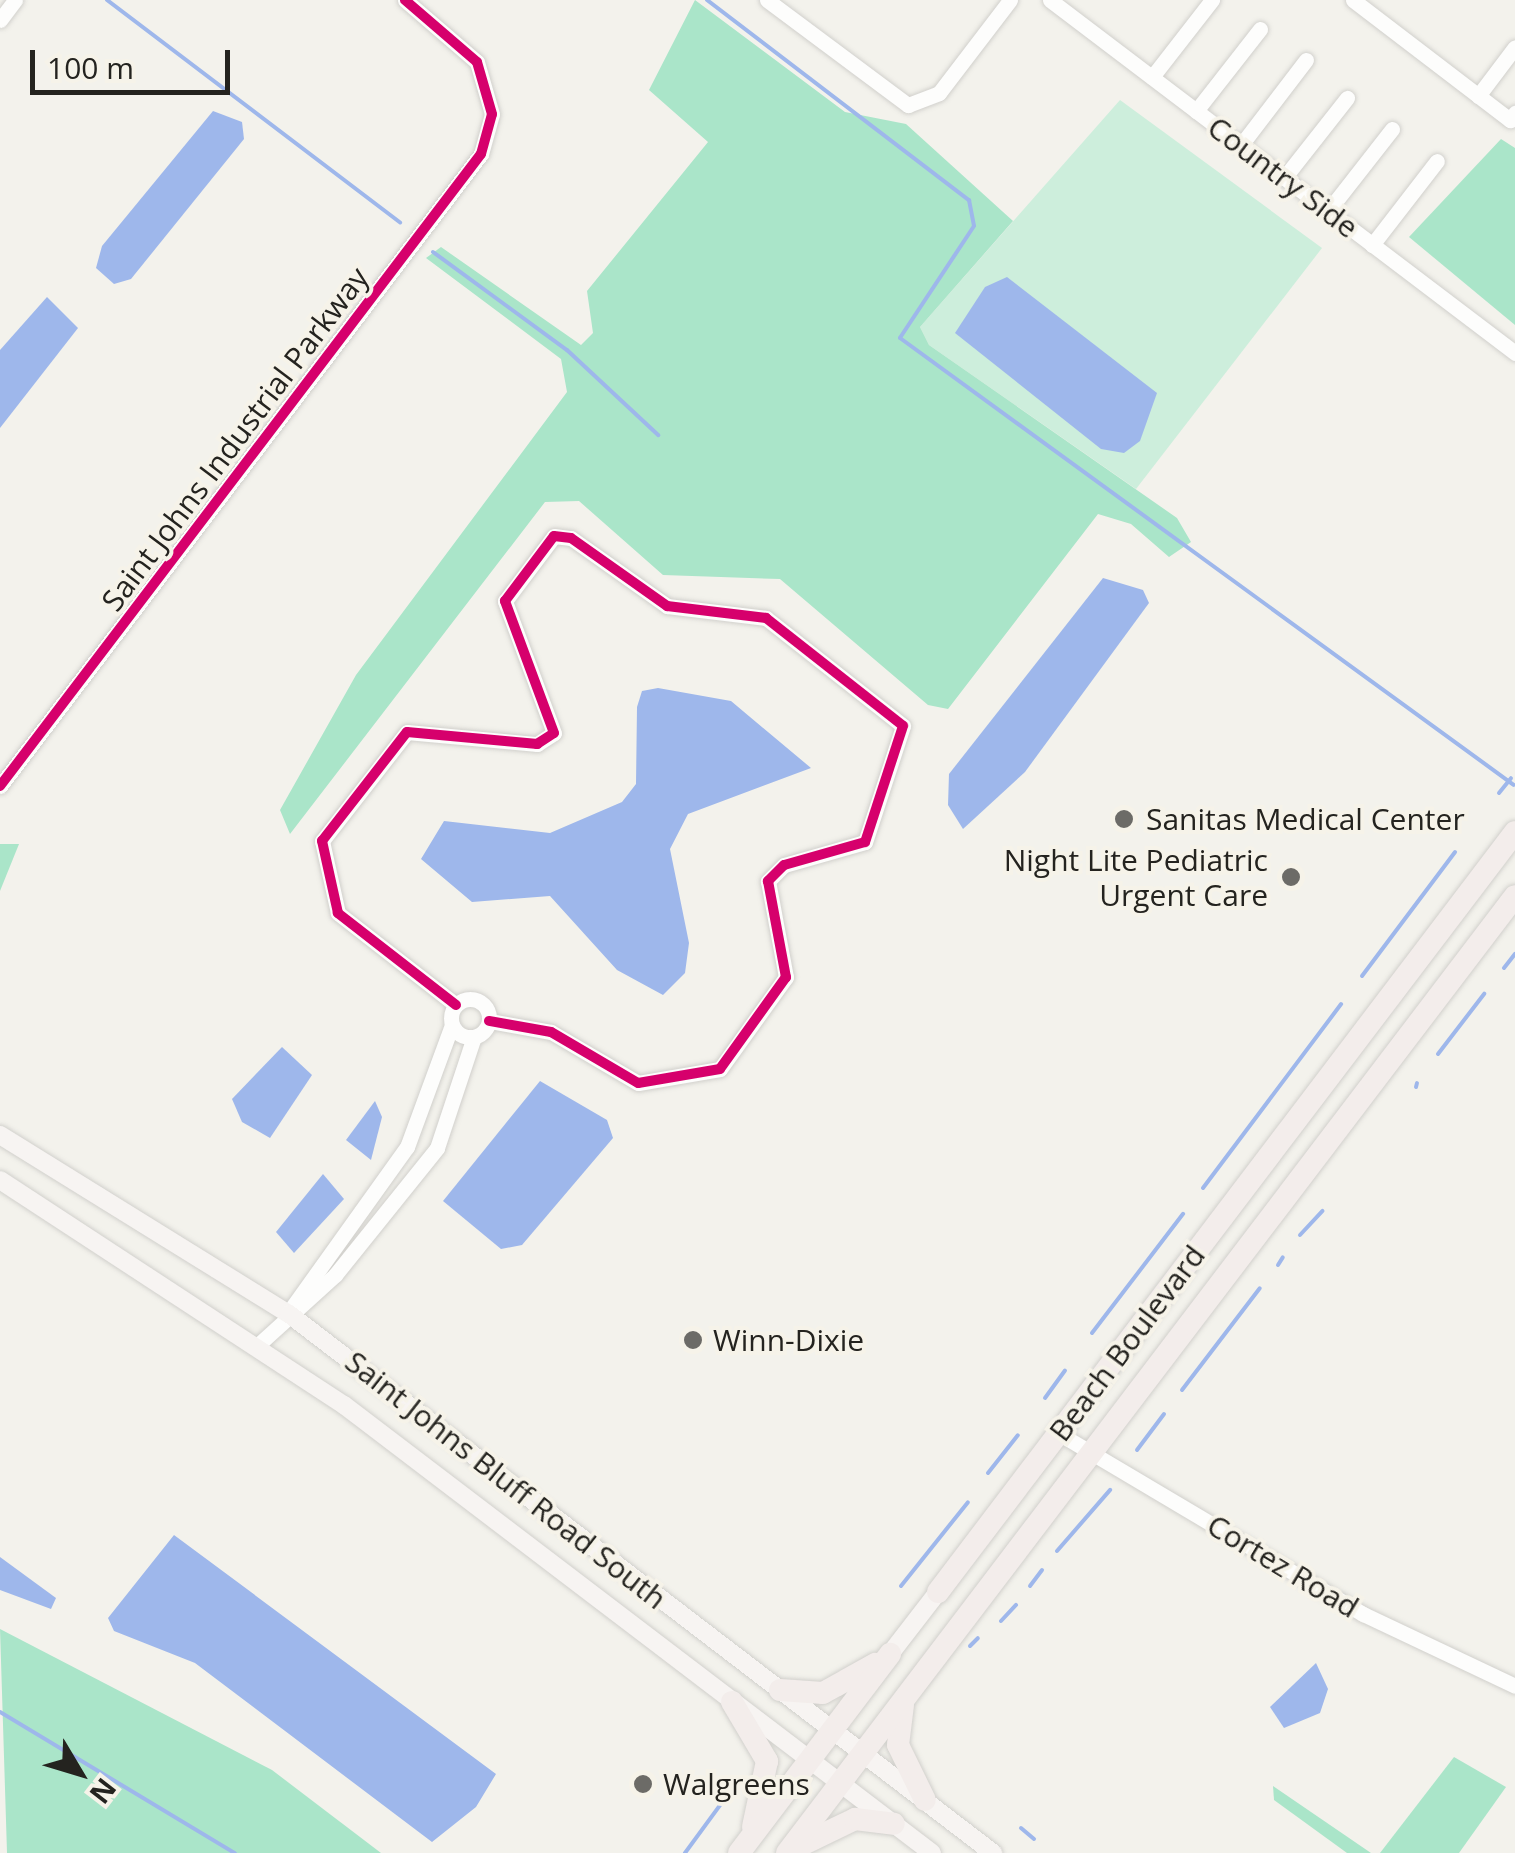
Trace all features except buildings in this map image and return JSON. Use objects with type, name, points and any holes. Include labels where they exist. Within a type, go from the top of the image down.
[{"type":"highway","name":"Beach Boulevard","points":[[938,1592],[1515,832]]},
{"type":"highway","points":[[788,1853],[1515,896]]},
{"type":"highway","points":[[1379,1011],[1406,1038]]},
{"type":"highway","name":"Beach Boulevard","points":[[744,1846],[890,1654]]},
{"type":"highway","points":[[780,1690],[823,1692],[890,1654]]},
{"type":"highway","points":[[905,1697],[898,1746],[924,1800]]},
{"type":"highway","points":[[732,1702],[767,1760],[744,1846]]},
{"type":"highway","points":[[788,1853],[854,1819],[894,1824]]},
{"type":"main road","name":"Saint Johns Bluff Road South","points":[[0,1135],[289,1314],[993,1853]]},
{"type":"main road","name":"Saint Johns Bluff Road South","points":[[0,1180],[259,1344],[932,1853]]},
{"type":"main road","name":"Beach Boulevard","points":[[890,1654],[938,1592]]},
{"type":"street","points":[[0,20],[15,0]]},
{"type":"street","name":"Saint Johns Industrial Parkway","points":[[0,786],[467,174],[492,114],[477,62],[406,0]]},
{"type":"street","points":[[767,0],[896,100],[927,103],[1010,0]]},
{"type":"street","name":"Country Side","points":[[1050,0],[1515,353]]},
{"type":"street","points":[[1152,78],[1212,0]]},
{"type":"street","points":[[1353,0],[1510,120],[1515,113]]},
{"type":"street","points":[[1196,111],[1260,30]]},
{"type":"street","points":[[1478,96],[1515,47]]},
{"type":"street","points":[[1241,145],[1306,60]]},
{"type":"street","points":[[1284,178],[1347,98]]},
{"type":"street","points":[[1328,212],[1392,128]]},
{"type":"street","points":[[1372,245],[1437,161]]},
{"type":"street","points":[[456,1005],[338,913],[322,841],[407,732],[536,744],[554,733],[505,601],[554,536],[571,538],[666,606],[766,618],[903,726],[865,842],[784,865],[768,880],[786,978],[720,1070],[638,1083],[551,1032],[489,1021]]},
{"type":"street","points":[[456,1005],[478,1000],[489,1021]]},
{"type":"street","points":[[289,1314],[406,1148],[452,1026],[456,1005]]},
{"type":"street","points":[[259,1344],[335,1275],[437,1148],[474,1037],[489,1021]]},
{"type":"street","points":[[452,1026],[474,1037]]},
{"type":"street","name":"Cortez Road","points":[[1058,1433],[1363,1614],[1515,1686]]},
{"type":"green space","points":[[695,0],[845,112],[906,124],[1013,221],[920,327],[929,345],[1177,518],[1191,542],[1169,557],[1131,524],[1098,514],[948,709],[928,705],[780,579],[663,575],[579,501],[545,502],[290,834],[280,810],[356,675],[567,392],[561,359],[426,258],[441,247],[581,345],[593,333],[587,291],[708,142],[649,90]]},
{"type":"green space","points":[[1120,100],[1322,248],[1136,489],[929,345],[920,327]]},
{"type":"green space","points":[[1501,139],[1515,148],[1515,325],[1409,237]]},
{"type":"green space","points":[[0,844],[19,844],[0,891]]},
{"type":"green space","points":[[0,1629],[272,1770],[381,1853],[7,1853]]},
{"type":"green space","points":[[1454,1757],[1506,1787],[1459,1853],[1380,1853]]},
{"type":"green space","points":[[1273,1786],[1371,1853],[1347,1853],[1274,1800]]},
{"type":"water","points":[[213,111],[242,122],[244,139],[131,279],[114,284],[96,268],[102,246]]},
{"type":"water","points":[[1007,277],[1157,393],[1140,441],[1124,453],[1101,449],[955,333],[985,287]]},
{"type":"water","points":[[47,297],[78,328],[0,428],[0,350]]},
{"type":"water","points":[[1103,578],[1143,590],[1149,603],[1025,772],[963,829],[948,805],[949,774]]},
{"type":"water","points":[[658,688],[731,701],[811,768],[688,814],[670,849],[689,943],[685,973],[663,995],[617,970],[550,896],[472,902],[421,859],[444,821],[550,833],[622,802],[636,784],[637,707],[642,691]]},
{"type":"water","points":[[282,1047],[312,1075],[270,1138],[242,1122],[232,1099]]},
{"type":"water","points":[[540,1081],[607,1120],[613,1138],[522,1245],[501,1249],[443,1201]]},
{"type":"water","points":[[375,1101],[382,1117],[371,1160],[346,1140]]},
{"type":"water","points":[[323,1174],[344,1199],[294,1253],[276,1232]]},
{"type":"water","points":[[174,1535],[496,1774],[476,1807],[432,1842],[195,1663],[114,1631],[108,1618]]},
{"type":"water","points":[[0,1557],[56,1598],[51,1609],[0,1590]]},
{"type":"water","points":[[1316,1663],[1328,1689],[1320,1713],[1284,1728],[1270,1707]]},
{"type":"waterway","points":[[107,0],[400,222]]},
{"type":"waterway","points":[[707,0],[969,200],[974,226],[900,338],[1514,785]]},
{"type":"waterway","points":[[433,252],[567,350],[658,435]]},
{"type":"waterway","points":[[1499,793],[1511,778]]},
{"type":"waterway","points":[[1362,976],[1455,852]]},
{"type":"waterway","points":[[1504,968],[1515,954]]},
{"type":"waterway","points":[[1438,1054],[1484,994]]},
{"type":"waterway","points":[[1203,1188],[1341,1004]]},
{"type":"waterway","points":[[1416,1087],[1417,1083]]},
{"type":"waterway","points":[[1300,1235],[1322,1211]]},
{"type":"waterway","points":[[1092,1333],[1183,1214]]},
{"type":"waterway","points":[[1278,1265],[1283,1257]]},
{"type":"waterway","points":[[1182,1390],[1260,1288]]},
{"type":"waterway","points":[[1045,1398],[1065,1370]]},
{"type":"waterway","points":[[1137,1450],[1164,1414]]},
{"type":"waterway","points":[[988,1473],[1018,1435]]},
{"type":"waterway","points":[[1057,1551],[1110,1490]]},
{"type":"waterway","points":[[901,1586],[968,1502]]},
{"type":"waterway","points":[[1030,1586],[1042,1570]]},
{"type":"waterway","points":[[1001,1621],[1016,1605]]},
{"type":"waterway","points":[[970,1646],[978,1638]]},
{"type":"waterway","points":[[0,1712],[235,1853]]},
{"type":"waterway","points":[[685,1853],[726,1797]]},
{"type":"waterway","points":[[1021,1828],[1034,1839]]},
{"type":"cycle path","points":[[0,786],[481,154],[492,114],[477,62],[405,0]]},
{"type":"cycle path","points":[[456,1005],[338,913],[322,841],[407,732],[537,744],[554,733],[505,601],[554,536],[571,538],[667,606],[766,618],[903,726],[865,842],[784,865],[768,881],[786,977],[720,1069],[638,1083],[551,1032],[489,1021]]},
{"type":"place","name":"Sanitas Medical Center","points":[[1124,819]]},
{"type":"place","name":"Night Lite Pediatric Urgent Care","points":[[1291,877]]},
{"type":"place","name":"Winn-Dixie","points":[[693,1340]]},
{"type":"place","name":"Walgreens","points":[[643,1784]]}]
